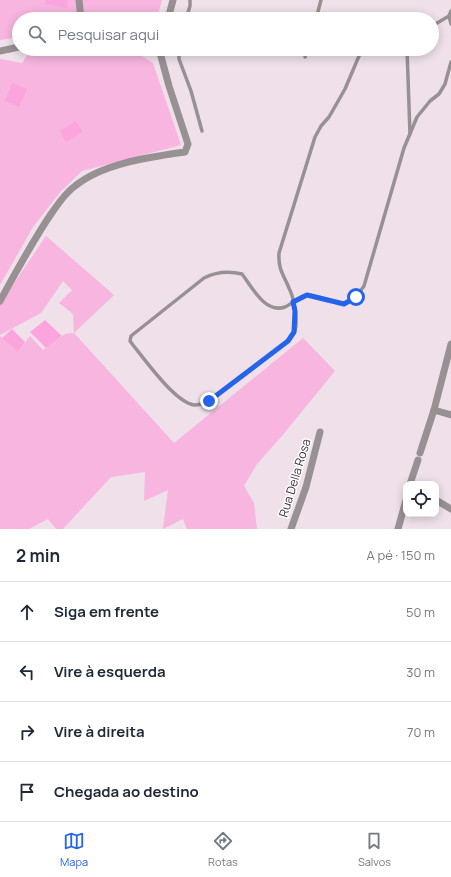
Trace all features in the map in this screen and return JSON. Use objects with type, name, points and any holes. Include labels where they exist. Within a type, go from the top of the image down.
[{"type":"street","points":[[79,0],[80,12]]},
{"type":"street","points":[[170,12],[173,0]]},
{"type":"street","points":[[0,51],[12,48]]},
{"type":"street","points":[[0,301],[36,236],[61,200],[75,186],[94,174],[121,164],[143,158],[185,152],[188,148],[159,56]]},
{"type":"street","points":[[412,481],[434,410],[451,344]]},
{"type":"street","points":[[434,410],[451,415]]},
{"type":"street","name":"Rua Della Rosa","points":[[291,529],[306,487],[320,432]]},
{"type":"street","points":[[439,502],[451,509]]},
{"type":"street","points":[[398,529],[403,511]]},
{"type":"lane","points":[[188,12],[190,0]]},
{"type":"lane","points":[[318,12],[321,0]]},
{"type":"lane","points":[[451,11],[449,16],[451,24]]},
{"type":"lane","points":[[439,22],[449,16]]},
{"type":"lane","points":[[179,56],[191,91],[202,131]]},
{"type":"lane","points":[[359,56],[345,89],[329,117],[321,126],[316,137],[279,253],[278,264],[280,271],[290,289],[293,302],[295,311],[294,332],[288,341],[209,401],[194,405],[184,401],[174,393],[130,341],[131,336],[204,278],[213,273],[236,272],[242,274],[259,297],[271,307],[286,307],[293,302],[307,295],[344,304],[356,297],[364,286],[404,148],[417,117],[430,101],[439,94],[445,84],[451,62]]},
{"type":"lane","points":[[407,56],[410,135]]},
{"type":"shaded area","points":[[0,0],[162,0],[159,12],[12,12],[12,38],[0,40]]},
{"type":"shaded area","points":[[27,56],[142,56],[153,63],[181,145],[82,171],[61,191],[33,227],[0,285],[0,59],[22,63]]},
{"type":"shaded area","points":[[46,236],[114,295],[74,333],[73,314],[59,303],[72,290],[63,281],[41,313],[0,335],[0,304]]},
{"type":"shaded area","points":[[74,333],[174,443],[303,338],[335,371],[257,464],[244,486],[254,503],[257,529],[187,529],[183,519],[163,529],[168,490],[144,501],[145,472],[111,477],[63,529],[56,529],[48,519],[29,529],[0,529],[0,336],[18,352],[30,336],[43,350],[65,334]]},
{"type":"building","points":[[46,0],[68,0],[67,8],[45,4]]},
{"type":"building","points":[[12,83],[27,89],[19,107],[5,101]]},
{"type":"building","points":[[76,121],[82,132],[66,142],[60,131]]},
{"type":"building","points":[[45,320],[62,336],[46,348],[30,332]]},
{"type":"building","points":[[12,329],[25,342],[18,352],[2,338]]},
{"type":"route","points":[[209,401],[288,341],[294,332],[295,311],[293,302],[307,295],[344,304],[356,297]]}]
